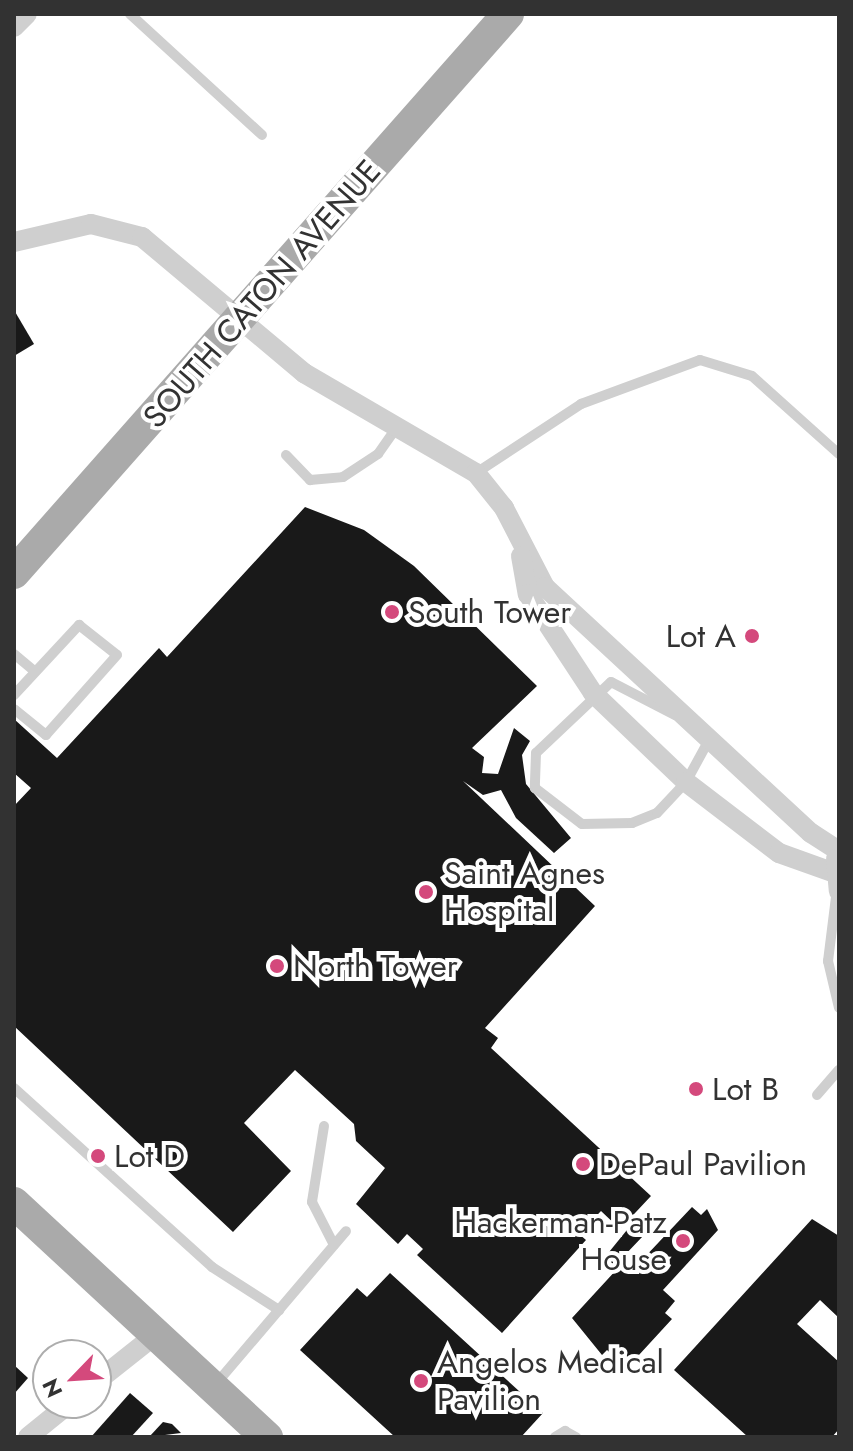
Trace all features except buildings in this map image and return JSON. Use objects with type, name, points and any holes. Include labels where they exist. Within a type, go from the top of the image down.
[{"type":"main road","name":"SOUTH CATON AVENUE","points":[[14,573],[241,321],[508,14]]},
{"type":"main road","points":[[14,1203],[267,1437]]},
{"type":"street","points":[[14,27],[27,14]]},
{"type":"street","points":[[14,242],[91,224],[142,237],[304,373],[476,473],[545,587],[709,740],[837,872]]},
{"type":"street","points":[[518,541],[528,594],[593,693],[686,782],[779,853],[837,872]]},
{"type":"street","points":[[112,1369],[155,1335]]},
{"type":"street","points":[[28,1437],[50,1419]]},
{"type":"lane","points":[[130,14],[262,135]]},
{"type":"lane","points":[[476,473],[581,404],[700,360],[752,376],[839,454]]},
{"type":"lane","points":[[286,455],[310,480],[343,477],[378,454],[398,425]]},
{"type":"lane","points":[[14,695],[32,669],[79,625],[117,655],[46,735],[14,709]]},
{"type":"lane","points":[[14,654],[32,669]]},
{"type":"lane","points":[[688,721],[623,683],[593,693],[536,753],[530,770],[547,802],[582,824],[632,823],[657,813],[686,782],[709,740]]},
{"type":"lane","points":[[837,872],[828,961],[839,1008]]},
{"type":"lane","points":[[817,1095],[839,1070]]},
{"type":"lane","points":[[14,1088],[212,1267],[279,1310]]},
{"type":"lane","points":[[324,1126],[312,1202],[334,1245]]},
{"type":"lane","points":[[213,1387],[346,1231]]},
{"type":"lane","points":[[555,1437],[565,1431],[576,1437]]},
{"type":"place","name":"South Tower","points":[[392,612]]},
{"type":"place","name":"Lot A","points":[[752,636]]},
{"type":"place","name":"Saint Agnes Hospital","points":[[426,892]]},
{"type":"place","name":"North Tower","points":[[277,966]]},
{"type":"place","name":"Lot B","points":[[696,1089]]},
{"type":"place","name":"Lot D","points":[[98,1156]]},
{"type":"place","name":"DePaul Pavilion","points":[[583,1164]]},
{"type":"place","name":"Hackerman-Patz House","points":[[683,1241]]},
{"type":"place","name":"Angelos Medical Pavilion","points":[[421,1381]]}]
